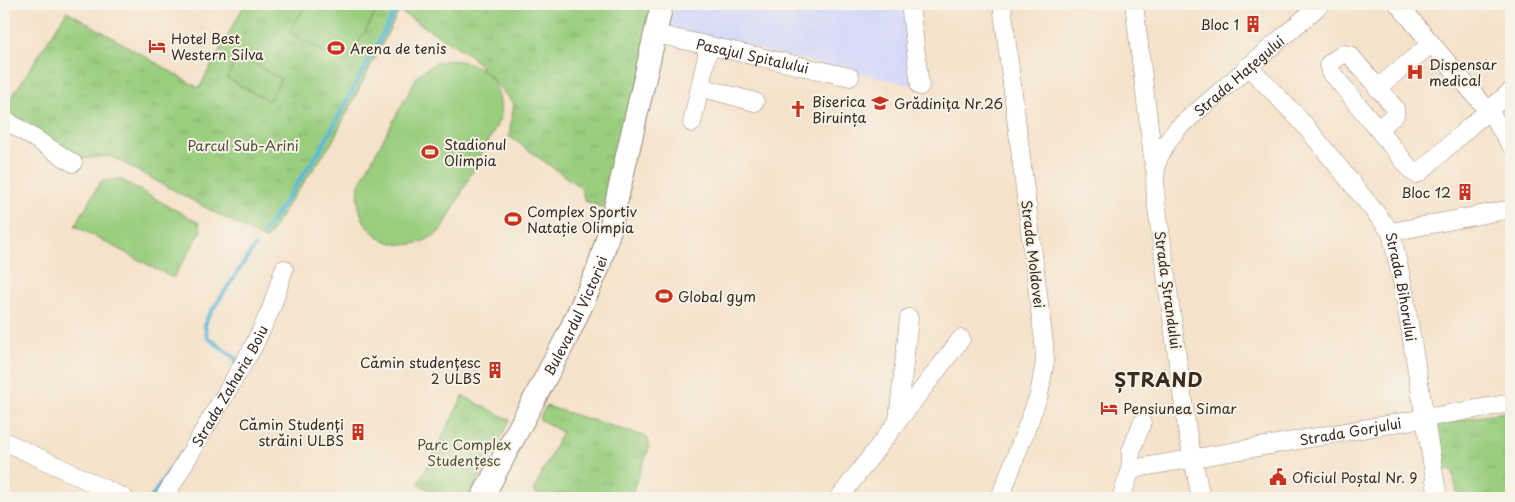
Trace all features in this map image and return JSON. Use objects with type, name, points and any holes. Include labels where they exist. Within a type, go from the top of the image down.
[{"type":"main road","name":"Bulevardul Victoriei","points":[[482,498],[567,337],[593,283],[610,229],[662,4]]},
{"type":"street","points":[[910,4],[920,86]]},
{"type":"street","name":"Strada Moldovei","points":[[1000,498],[1039,395],[1045,362],[1002,4]]},
{"type":"street","name":"Strada Ștrandului","points":[[1134,4],[1146,114],[1155,170],[1156,200],[1191,458],[1201,498]]},
{"type":"street","name":"Strada Hațegului","points":[[1161,150],[1178,128],[1321,4]]},
{"type":"street","points":[[1398,4],[1488,111],[1511,145]]},
{"type":"street","name":"Pasajul Spitalului","points":[[656,34],[850,77]]},
{"type":"street","points":[[1377,88],[1432,44]]},
{"type":"street","points":[[692,123],[710,46]]},
{"type":"street","points":[[1378,130],[1395,115],[1395,108],[1350,55],[1343,54],[1329,64],[1331,72],[1378,130],[1416,174],[1511,91]]},
{"type":"street","name":"Strada Bihorului","points":[[1248,66],[1304,124],[1391,232],[1403,286],[1438,498]]},
{"type":"street","points":[[700,87],[755,102]]},
{"type":"street","points":[[4,119],[72,164]]},
{"type":"street","name":"Strada Ștrandului","points":[[1155,170],[1161,150]]},
{"type":"street","points":[[1391,232],[1511,209]]},
{"type":"street","name":"Strada Zaharia Boiu","points":[[164,498],[253,347],[271,309],[284,270]]},
{"type":"street","points":[[898,420],[909,318]]},
{"type":"street","points":[[839,498],[961,339]]},
{"type":"street","name":"Strada Gorjului","points":[[1130,472],[1145,466],[1511,403]]},
{"type":"street","points":[[1121,498],[1130,472],[1132,451],[1142,423]]},
{"type":"street","points":[[4,441],[124,498]]},
{"type":"shaded area","points":[[675,4],[903,4],[915,86],[669,28]]},
{"type":"green space","name":"Parcul Sub-Arini","points":[[245,4],[662,4],[603,208],[585,201],[581,188],[509,136],[514,104],[470,55],[399,11],[331,144],[287,206],[266,240],[110,156],[78,159],[4,111],[67,11],[199,88]]},
{"type":"green space","name":"Arena de tenis","points":[[306,4],[381,4],[346,64],[289,32]]},
{"type":"green space","points":[[239,56],[281,79],[269,101],[227,78]]},
{"type":"green space","name":"Stadionul Olimpia","points":[[450,60],[473,65],[490,77],[499,95],[500,119],[443,228],[431,238],[418,243],[404,245],[391,242],[379,237],[369,228],[362,215],[358,200],[359,184],[418,75],[435,63]]},
{"type":"green space","points":[[120,179],[199,223],[201,232],[173,278],[75,226],[101,181]]},
{"type":"green space","name":"Parc Complex Studențesc","points":[[463,396],[510,420],[469,498],[446,498],[418,484]]},
{"type":"green space","points":[[546,406],[644,436],[648,439],[649,448],[630,498],[546,498],[533,492],[562,432],[539,419]]},
{"type":"green space","points":[[1511,411],[1511,498],[1458,498],[1452,469],[1443,470],[1434,424]]},
{"type":"waterway","points":[[262,235],[322,147],[399,4]]},
{"type":"waterway","points":[[237,364],[235,358],[207,337],[205,326],[207,318],[255,246]]},
{"type":"waterway","points":[[151,498],[181,453]]},
{"type":"place","name":"Bloc 1","points":[[1253,24]]},
{"type":"place","name":"Hotel Best Western Silva","points":[[157,46]]},
{"type":"place","name":"Arena de tenis","points":[[336,48]]},
{"type":"place","name":"Dispensar medical","points":[[1415,72]]},
{"type":"place","name":"Grădinița Nr.26","points":[[880,103]]},
{"type":"place","name":"Biserica Biruința","points":[[798,109]]},
{"type":"place","name":"Stadionul Olimpia","points":[[430,152]]},
{"type":"place","name":"Bloc 12","points":[[1465,192]]},
{"type":"place","name":"Complex Sportiv Natație Olimpia","points":[[513,219]]},
{"type":"place","name":"Global gym","points":[[664,296]]},
{"type":"place","name":"Cămin studențesc 2 ULBS","points":[[495,370]]},
{"type":"place","name":"Pensiunea Simar","points":[[1109,408]]},
{"type":"place","name":"Cămin Studenți străini ULBS","points":[[358,432]]},
{"type":"place","name":"Oficiul Poștal Nr. 9","points":[[1278,477]]},
{"type":"district","name":"ȘTRAND","points":[[1159,379]]}]
